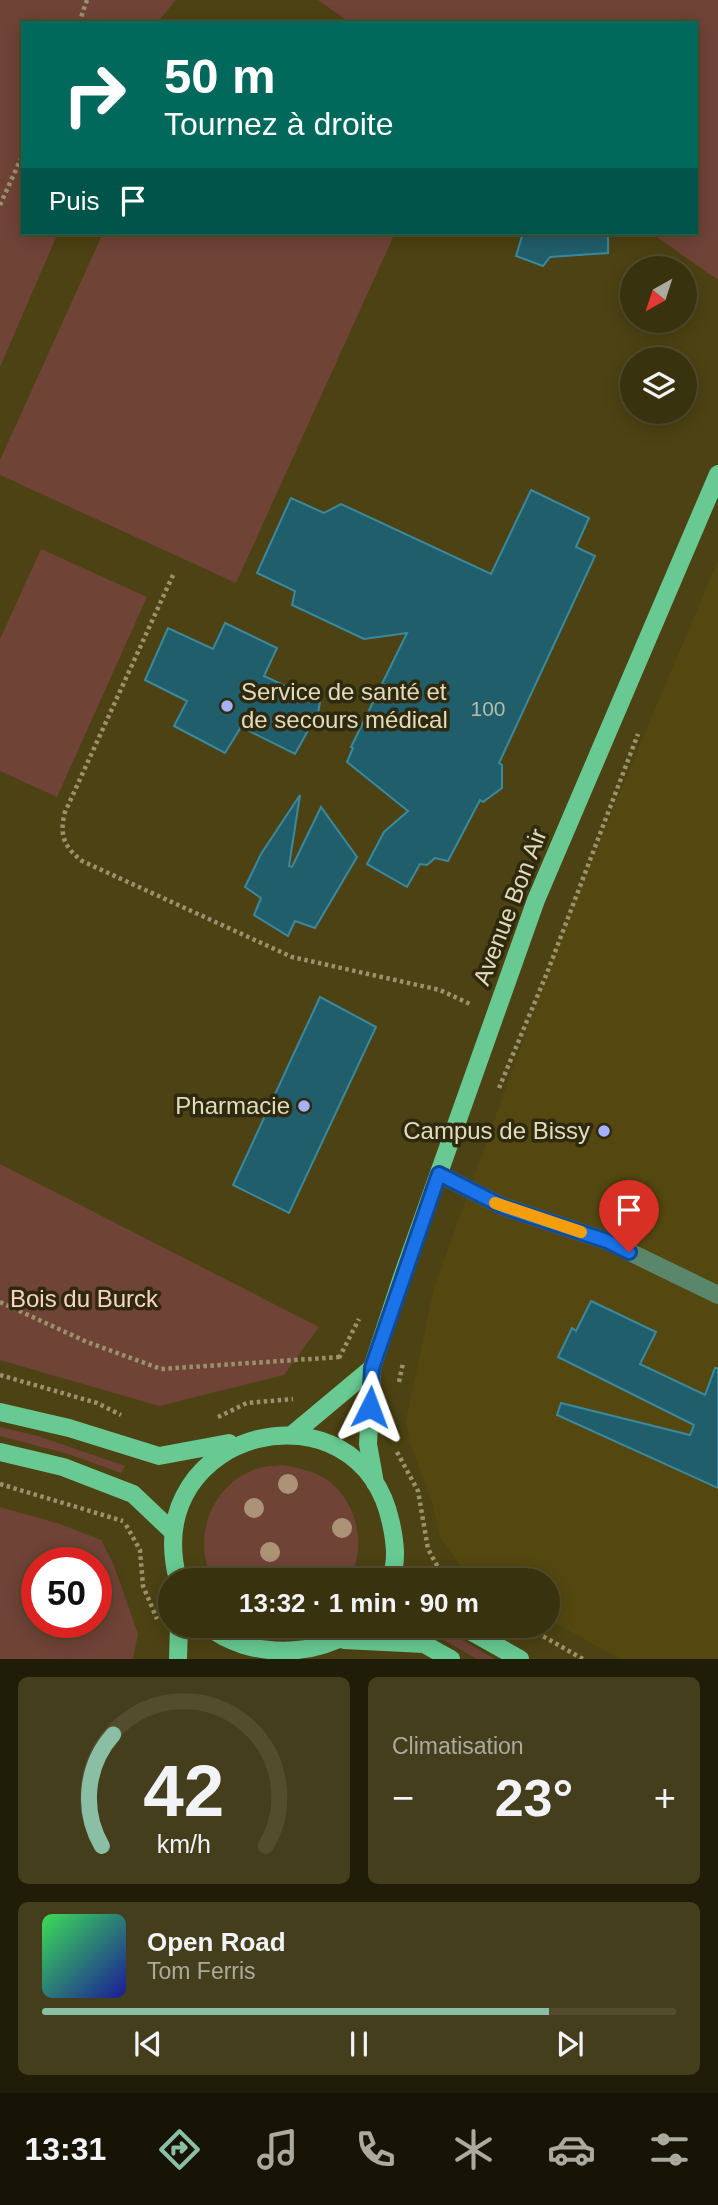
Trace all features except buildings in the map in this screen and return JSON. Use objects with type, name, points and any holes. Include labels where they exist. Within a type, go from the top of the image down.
[{"type":"main road","name":"Avenue Bon Air","points":[[375,1483],[368,1444],[372,1368],[536,900],[718,474]]},
{"type":"main road","points":[[293,1434],[372,1368]]},
{"type":"main road","points":[[0,1412],[69,1428],[159,1456],[293,1434],[334,1447],[358,1463],[375,1483],[387,1506],[395,1542],[396,1568]]},
{"type":"main road","points":[[175,1568],[172,1531],[180,1502],[196,1475],[219,1454],[246,1440]]},
{"type":"main road","points":[[0,1452],[63,1467],[133,1494],[172,1531]]},
{"type":"main road","points":[[178,1659],[179,1638]]},
{"type":"main road","points":[[222,1638],[255,1656],[279,1657],[313,1654],[346,1638]]},
{"type":"main road","points":[[482,1638],[520,1659]]},
{"type":"main road","points":[[344,1640],[424,1644],[451,1659]]},
{"type":"lane","points":[[439,1174],[504,1207],[607,1241],[718,1295]]},
{"type":"path","points":[[80,21],[87,0]]},
{"type":"path","points":[[0,205],[21,158]]},
{"type":"path","points":[[173,575],[65,812],[61,826],[68,850],[82,862],[292,957],[440,990],[495,1016]]},
{"type":"path","points":[[495,1097],[547,973],[641,726]]},
{"type":"path","points":[[0,1301],[87,1342],[161,1369],[340,1357]]},
{"type":"path","points":[[397,1392],[405,1356]]},
{"type":"path","points":[[0,1376],[97,1404],[127,1418]]},
{"type":"path","points":[[216,1419],[247,1403],[291,1400],[302,1395]]},
{"type":"path","points":[[393,1444],[418,1491],[428,1549],[438,1568]]},
{"type":"path","points":[[0,1484],[124,1521],[140,1550],[143,1586],[158,1622]]},
{"type":"path","points":[[124,1521],[133,1494]]},
{"type":"path","points":[[546,1638],[583,1659]]},
{"type":"shaded area","name":"Campus de Bissy","points":[[718,560],[718,1659],[620,1659],[560,1626],[560,1568],[464,1568],[440,1537],[432,1502],[409,1441],[406,1420],[434,1288],[568,915]]},
{"type":"green space","points":[[0,0],[176,0],[159,21],[21,21],[21,235],[57,235],[0,367]]},
{"type":"green space","points":[[318,0],[718,0],[718,280],[697,265],[697,256],[684,256],[654,235],[698,235],[698,21],[347,21]]},
{"type":"green space","points":[[102,235],[394,235],[236,583],[0,475],[0,460]]},
{"type":"green space","points":[[41,549],[147,597],[57,797],[0,771],[0,639]]},
{"type":"green space","name":"Bois du Burck","points":[[0,1164],[319,1327],[284,1375],[159,1406],[0,1360]]},
{"type":"green space","points":[[0,1427],[38,1436],[125,1466],[121,1473],[68,1454],[0,1436]]},
{"type":"green space","points":[[283,1465],[307,1470],[329,1481],[339,1491],[353,1514],[357,1527],[358,1554],[354,1568],[208,1568],[204,1548],[209,1515],[227,1487],[259,1468]]},
{"type":"green space","points":[[0,1507],[60,1524],[101,1540],[105,1547],[21,1547],[21,1638],[112,1638],[112,1561],[138,1634],[133,1659],[0,1659]]},
{"type":"green space","points":[[440,1638],[458,1638],[495,1659],[477,1659]]},
{"type":"slow traffic","points":[[495,1203],[581,1232]]},
{"type":"place","name":"Service de santé et de secours médical","points":[[227,706]]},
{"type":"place","name":"Pharmacie","points":[[304,1106]]},
{"type":"place","name":"Campus de Bissy","points":[[604,1131]]},
{"type":"route","points":[[370,1407],[372,1368],[439,1174],[504,1207],[607,1241],[629,1252]]}]
